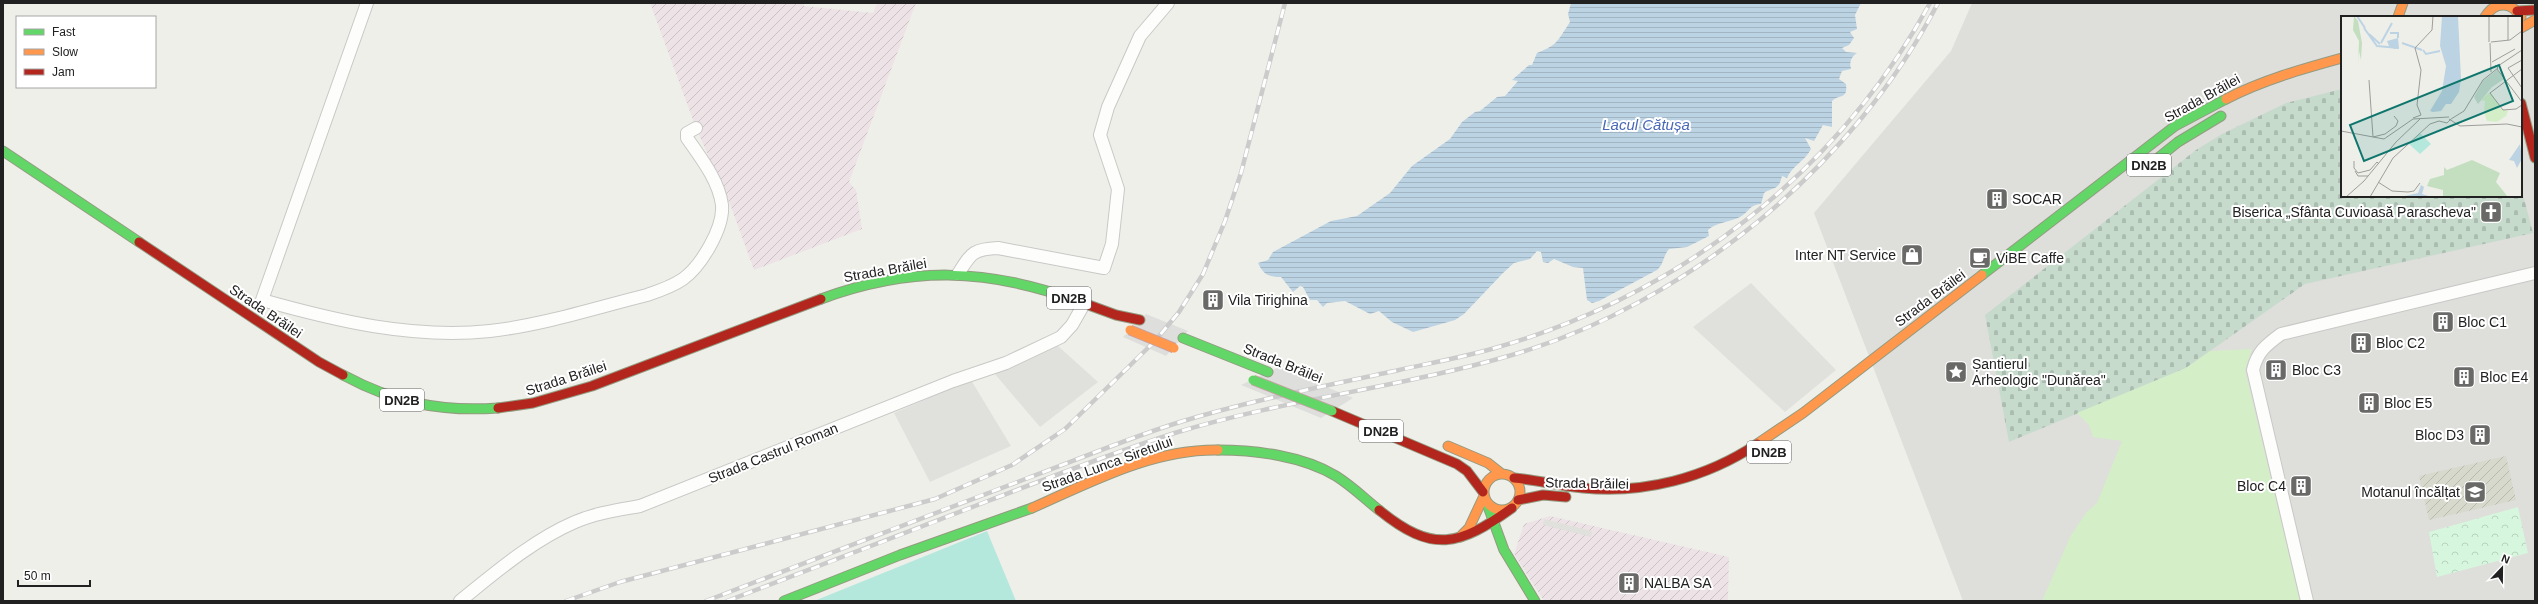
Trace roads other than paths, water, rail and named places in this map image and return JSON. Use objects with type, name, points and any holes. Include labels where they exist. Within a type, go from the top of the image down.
[{"type":"main road","points":[[2398,16],[2403,3]]},
{"type":"main road","points":[[2487,11],[2502,4],[2515,11],[2535,10]]},
{"type":"main road","points":[[2522,26],[2535,20]]},
{"type":"main road","name":"Strada Brăilei","points":[[1514,478],[1591,489],[1622,489],[1684,479],[1722,466],[1750,451],[1803,413],[2175,126],[2248,88],[2290,72],[2341,58]]},
{"type":"main road","points":[[2522,107],[2535,158]]},
{"type":"main road","name":"Strada Brăilei","points":[[2147,166],[2178,142],[2228,112]]},
{"type":"main road","name":"Strada Brăilei","points":[[3,151],[319,362],[363,386],[387,395],[439,408],[475,410],[507,409],[538,404],[852,288],[890,280],[958,274],[1020,284],[1055,293],[1116,317],[1143,322]]},
{"type":"main road","name":"Strada Brăilei","points":[[1116,317],[1130,330],[1177,349]]},
{"type":"main road","name":"Strada Brăilei","points":[[1179,336],[1272,374]]},
{"type":"main road","name":"Strada Brăilei","points":[[1249,378],[1332,411],[1457,464],[1468,471],[1484,496]]},
{"type":"main road","name":"DN2B","points":[[1442,443],[1488,464],[1502,474],[1514,478]]},
{"type":"main road","name":"Strada Lunca Siretului","points":[[784,601],[916,549],[1000,521],[1140,464],[1176,453],[1198,449],[1246,452],[1323,469],[1344,482],[1387,518],[1405,530],[1435,542],[1456,540],[1492,523],[1515,504]]},
{"type":"main road","points":[[1456,540],[1469,528],[1484,496],[1487,481],[1502,474]]},
{"type":"main road","points":[[1504,550],[1507,526],[1515,504],[1519,486],[1514,478]]},
{"type":"main road","name":"Strada Brăilei","points":[[1515,504],[1543,495],[1576,498]]},
{"type":"main road","points":[[1484,496],[1492,523],[1504,550],[1535,601]]},
{"type":"main road","name":"DN2B","points":[[1484,496],[1495,509],[1506,510],[1515,504]]},
{"type":"main road","points":[[1456,540],[1485,539],[1504,550]]},
{"type":"street","points":[[252,318],[262,300],[367,3]]},
{"type":"street","points":[[958,274],[972,253],[984,249],[998,248],[1104,268],[1112,244],[1118,189],[1100,135],[1108,107],[1140,36],[1168,3]]},
{"type":"street","points":[[262,300],[326,318],[377,328],[469,332],[523,326],[647,295],[664,289],[684,279],[709,247],[720,224],[722,205],[715,183],[687,138],[687,133],[696,128]]},
{"type":"street","points":[[2307,601],[2253,370],[2255,360],[2262,347],[2281,334],[2535,273]]},
{"type":"street","name":"Strada Castrul Roman","points":[[460,601],[519,555],[575,522],[604,512],[640,506],[953,381],[1006,363],[1061,336],[1072,325],[1084,304]]},
{"type":"water","name":"Lacul Cătușa","points":[[1571,3],[1861,3],[1855,15],[1857,29],[1850,32],[1854,38],[1849,45],[1842,48],[1846,52],[1857,53],[1851,60],[1851,69],[1842,71],[1839,79],[1846,84],[1846,92],[1844,95],[1832,101],[1832,127],[1823,125],[1814,141],[1805,138],[1811,149],[1792,170],[1787,178],[1782,176],[1781,181],[1775,188],[1764,193],[1761,204],[1754,205],[1740,217],[1712,227],[1708,230],[1709,236],[1687,247],[1669,249],[1657,270],[1599,301],[1592,303],[1587,300],[1583,268],[1573,267],[1554,259],[1548,263],[1543,262],[1541,252],[1537,251],[1530,259],[1514,263],[1464,314],[1455,320],[1413,332],[1392,322],[1379,311],[1370,314],[1345,301],[1327,303],[1323,307],[1317,300],[1310,300],[1303,287],[1300,286],[1293,292],[1281,277],[1266,274],[1262,270],[1258,263],[1268,260],[1273,252],[1331,221],[1357,216],[1390,193],[1412,166],[1450,139],[1462,122],[1475,112],[1480,111],[1497,97],[1505,96],[1518,81],[1512,80],[1529,65],[1532,65],[1537,53],[1554,44],[1560,38],[1570,22],[1568,14]]},
{"type":"railway","points":[[566,601],[620,582],[935,499],[1012,465],[1065,429],[1155,341],[1179,312],[1203,274],[1225,221],[1241,173],[1285,3]]},
{"type":"railway","points":[[706,601],[1161,428],[1207,414],[1262,400],[1495,348],[1563,325],[1628,296],[1690,260],[1747,219],[1801,172],[1849,121],[1892,64],[1930,3]]},
{"type":"railway","points":[[727,601],[1106,456],[1178,432],[1261,411],[1429,376],[1512,355],[1577,332],[1641,301],[1702,264],[1760,220],[1813,172],[1861,119],[1903,62],[1938,3]]},
{"type":"place","name":"SOCAR","points":[[1997,199]]},
{"type":"place","name":"Biserica „Sfânta Cuvioasă Parascheva\"","points":[[2491,212]]},
{"type":"place","name":"Inter NT Service","points":[[1912,255]]},
{"type":"place","name":"ViBE Caffe","points":[[1980,258]]},
{"type":"place","name":"Vila Tirighina","points":[[1213,300]]},
{"type":"place","name":"Bloc C1","points":[[2443,322]]},
{"type":"place","name":"Bloc C2","points":[[2361,343]]},
{"type":"place","name":"Bloc C3","points":[[2276,370]]},
{"type":"place","name":"Șantierul Arheologic \"Dunărea\"","points":[[1956,372]]},
{"type":"place","name":"Bloc E4","points":[[2464,377]]},
{"type":"place","name":"Bloc E5","points":[[2369,403]]},
{"type":"place","name":"Bloc D3","points":[[2480,435]]},
{"type":"place","name":"Bloc C4","points":[[2301,486]]},
{"type":"place","name":"Motanul încălțat","points":[[2475,492]]},
{"type":"place","name":"NALBA SA","points":[[1629,583]]}]
